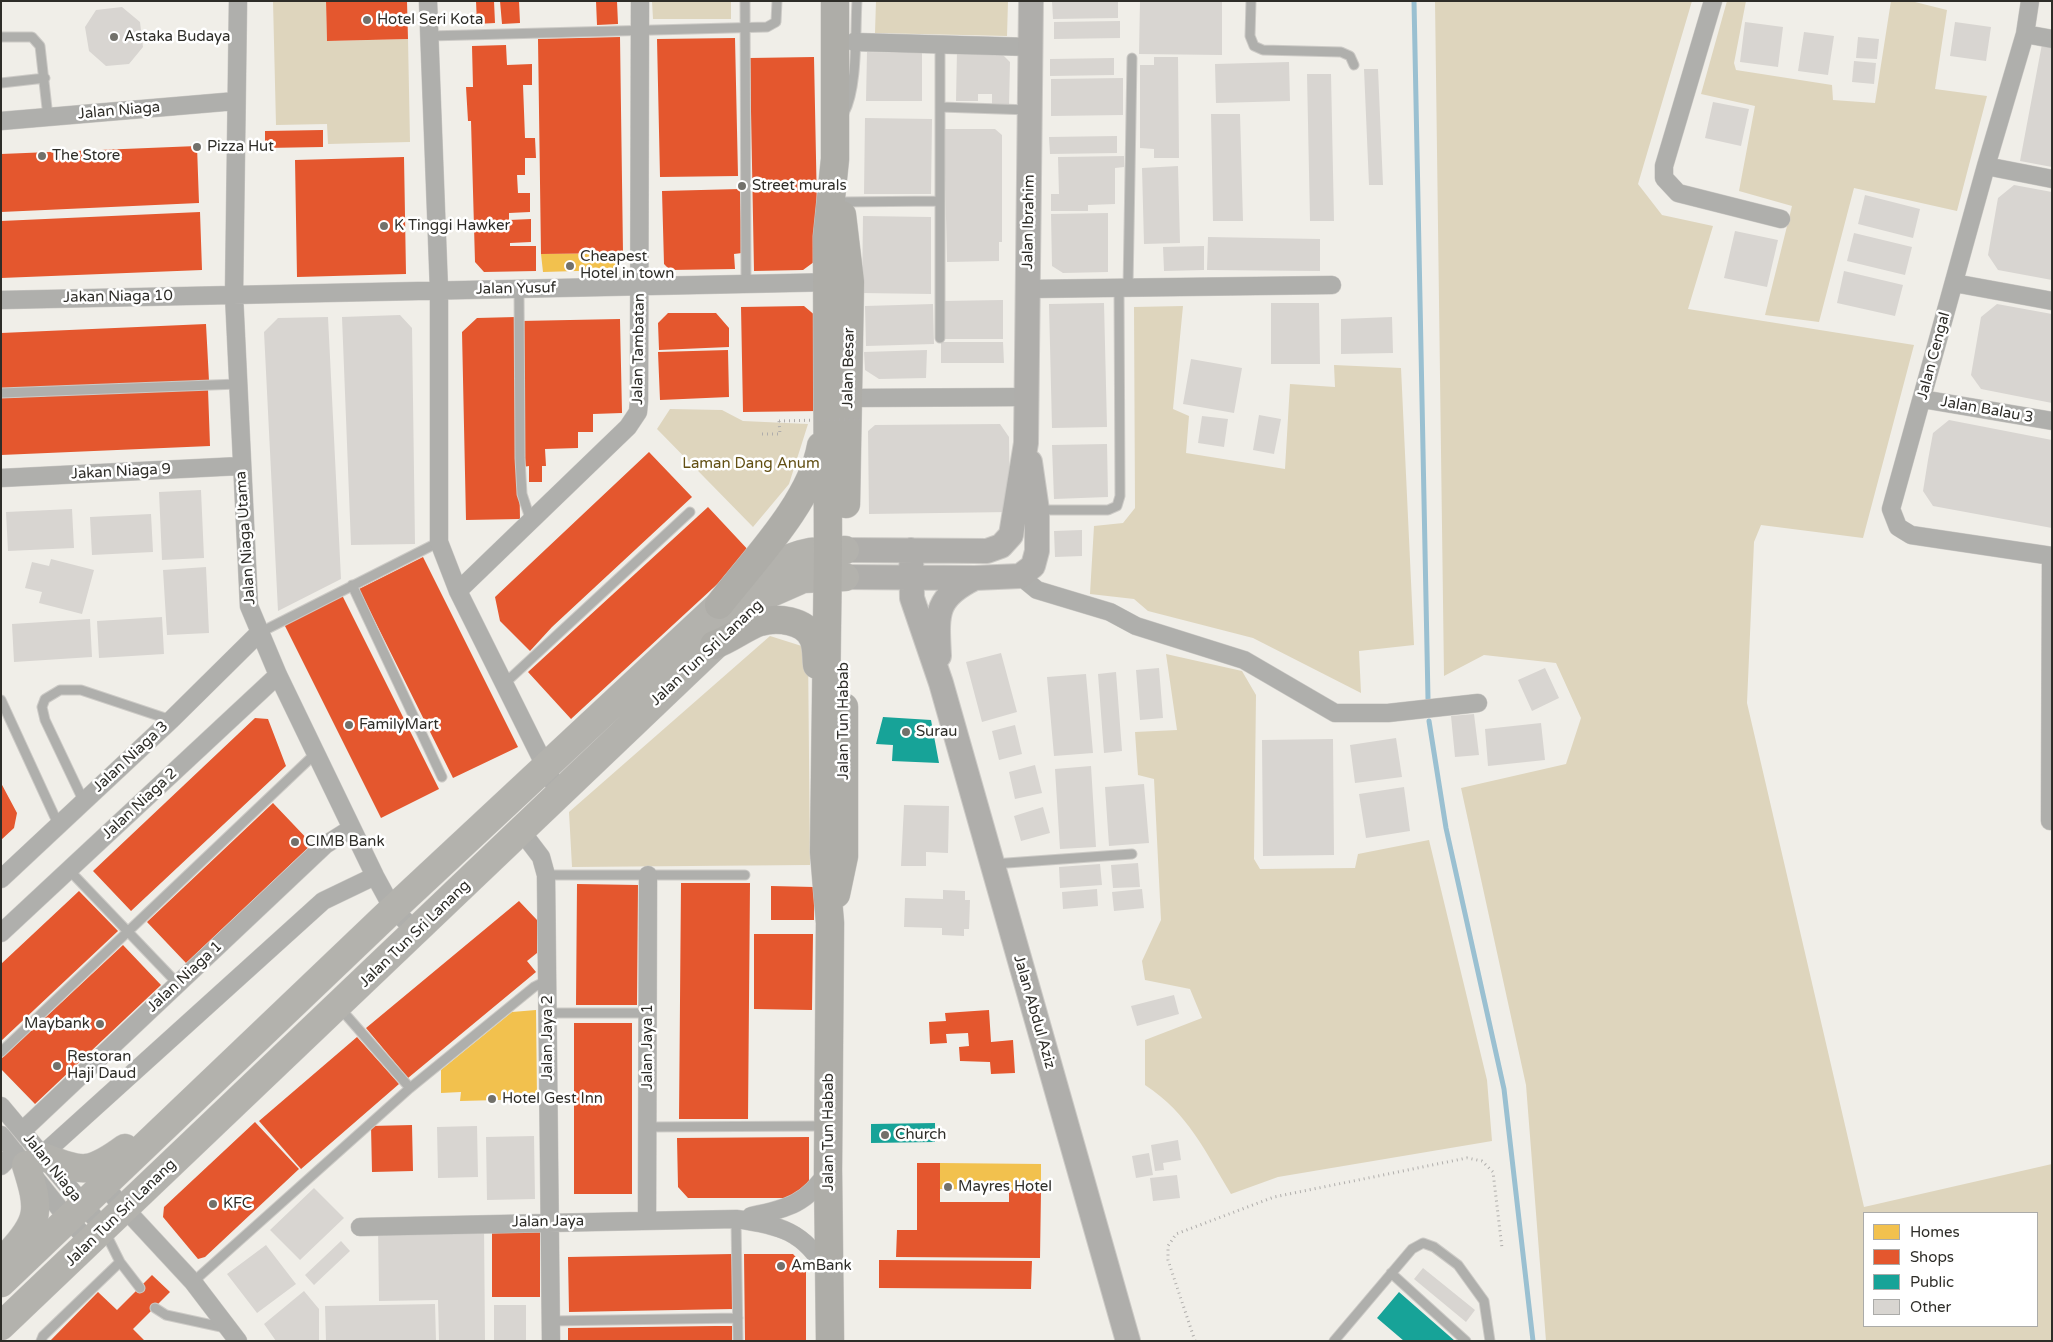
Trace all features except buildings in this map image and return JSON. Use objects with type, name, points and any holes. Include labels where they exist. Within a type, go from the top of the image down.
[{"type":"highway","name":"Jalan Besar","points":[[835,1],[835,159],[827,237],[838,282]]},
{"type":"highway","name":"Jalan Besar","points":[[835,159],[841,202],[838,282],[846,410],[837,564]]},
{"type":"highway","points":[[719,605],[798,503],[818,460],[846,410]]},
{"type":"highway","name":"Jalan Tun Habab","points":[[830,1341],[828,1126],[830,923],[824,852],[825,721],[837,564]]},
{"type":"highway","name":"Jalan Tun Habab","points":[[830,923],[844,856],[837,564]]},
{"type":"highway","points":[[714,645],[732,639],[759,622],[767,620],[791,622],[805,628],[810,633],[815,644],[817,676],[825,721]]},
{"type":"main road","name":"Jalan Tun Sri Lanang","points":[[1,1283],[393,909],[719,605],[755,577],[783,561],[809,552],[837,564]]},
{"type":"main road","name":"Jalan Tun Sri Lanang","points":[[3,1325],[522,832],[559,794],[769,594],[837,564]]},
{"type":"main road","points":[[21,1160],[72,1168],[97,1167],[151,1129],[174,1118]]},
{"type":"main road","points":[[1,1261],[26,1235],[35,1217],[33,1188],[21,1160]]},
{"type":"street","points":[[428,1],[439,290],[439,542],[458,591],[559,794]]},
{"type":"street","name":"Jalan Tambatan","points":[[458,591],[628,427],[635,418],[640,401],[640,1]]},
{"type":"street","name":"Jalan Ibrahim","points":[[837,564],[911,550],[987,551],[1001,546],[1011,535],[1026,443],[1031,1]]},
{"type":"street","points":[[1713,1],[1664,166],[1664,178],[1678,193],[1781,219]]},
{"type":"street","name":"Jalan Cengal","points":[[2030,1],[2025,34],[1986,166],[1891,509],[1898,527],[1912,536],[2051,556]]},
{"type":"street","name":"Jalan Niaga Utama","points":[[237,6],[234,295],[240,466],[249,606],[259,634],[278,675],[375,876],[393,909],[417,932]]},
{"type":"street","points":[[2025,34],[2052,39]]},
{"type":"street","points":[[854,42],[1030,47]]},
{"type":"street","name":"Jalan Niaga","points":[[1,121],[236,101]]},
{"type":"street","points":[[1986,166],[2052,179]]},
{"type":"street","name":"Jalan Yusuf","points":[[234,295],[838,282]]},
{"type":"street","points":[[1954,283],[2052,301]]},
{"type":"street","points":[[1028,290],[1332,285]]},
{"type":"street","name":"Jakan Niaga 10","points":[[1,300],[234,295]]},
{"type":"street","points":[[846,410],[1027,397]]},
{"type":"street","name":"Jalan Balau 3","points":[[1922,399],[2052,421]]},
{"type":"street","name":"Jalan Ibrahim","points":[[1020,576],[1032,566],[1037,551],[1037,510],[1026,443]]},
{"type":"street","name":"Jakan Niaga 9","points":[[1,478],[240,466]]},
{"type":"street","points":[[911,550],[912,598],[940,683]]},
{"type":"street","points":[[2050,821],[2051,556]]},
{"type":"street","points":[[837,564],[911,578],[1020,576],[1037,590],[1110,612],[1136,626],[1244,660],[1335,713],[1388,713],[1478,703]]},
{"type":"street","points":[[940,683],[939,612],[946,596],[975,578]]},
{"type":"street","name":"Jalan Niaga 3","points":[[1,879],[171,720],[259,634]]},
{"type":"street","name":"Jalan Niaga 2","points":[[1,932],[278,675]]},
{"type":"street","name":"Jalan Abdul Aziz","points":[[940,683],[1128,1341]]},
{"type":"street","name":"Jalan Niaga 1","points":[[22,1132],[325,845],[352,828]]},
{"type":"street","name":"Jalan Jaya 2","points":[[522,832],[541,857],[546,875],[549,1013],[548,1222],[550,1341]]},
{"type":"street","name":"Jalan Jaya 1","points":[[647,1220],[648,875]]},
{"type":"street","points":[[21,1160],[323,900],[375,876]]},
{"type":"street","name":"Jalan Niaga","points":[[1,1106],[22,1132],[21,1160]]},
{"type":"street","name":"Jalan Niaga","points":[[1,1135],[21,1160],[97,1236]]},
{"type":"street","name":"Jalan Jaya","points":[[736,1219],[789,1208],[818,1187],[828,1170]]},
{"type":"street","points":[[103,1185],[193,1282],[232,1334]]},
{"type":"street","name":"Jalan Jaya","points":[[360,1227],[736,1219],[774,1224],[789,1231],[805,1242],[818,1257],[829,1277]]},
{"type":"lane","points":[[745,1],[746,284]]},
{"type":"lane","points":[[429,36],[745,29],[772,26],[778,17],[777,1]]},
{"type":"lane","points":[[835,128],[849,104],[852,86],[857,1]]},
{"type":"lane","points":[[1251,1],[1250,36],[1254,46],[1263,50],[1341,52],[1350,56],[1354,65]]},
{"type":"lane","points":[[1,38],[32,37],[40,46],[48,117]]},
{"type":"lane","points":[[940,44],[940,338]]},
{"type":"lane","points":[[1037,510],[1108,510],[1117,506],[1120,496],[1123,288],[1132,58]]},
{"type":"lane","points":[[1,83],[45,78]]},
{"type":"lane","points":[[940,107],[1030,110]]},
{"type":"lane","points":[[841,202],[940,201]]},
{"type":"lane","points":[[519,289],[520,458],[522,494],[531,521]]},
{"type":"lane","points":[[1,393],[238,384]]},
{"type":"lane","points":[[504,684],[690,512]]},
{"type":"lane","points":[[259,634],[439,542]]},
{"type":"lane","points":[[352,585],[442,777]]},
{"type":"lane","points":[[84,802],[45,720],[42,707],[45,699],[60,690],[81,690],[171,720]]},
{"type":"lane","points":[[1,700],[59,826]]},
{"type":"lane","points":[[1,1052],[316,753]]},
{"type":"lane","points":[[992,864],[1132,854]]},
{"type":"lane","points":[[69,870],[178,984]]},
{"type":"lane","points":[[546,875],[745,875]]},
{"type":"lane","points":[[193,1282],[410,1088],[534,988],[548,980]]},
{"type":"lane","points":[[338,1007],[410,1088]]},
{"type":"lane","points":[[549,1013],[648,1013]]},
{"type":"lane","points":[[648,1127],[828,1126]]},
{"type":"lane","points":[[736,1219],[738,1341]]},
{"type":"lane","points":[[97,1236],[140,1288]]},
{"type":"lane","points":[[1334,1341],[1412,1249],[1423,1243],[1434,1246],[1458,1265],[1484,1301],[1490,1341]]},
{"type":"lane","points":[[41,1341],[43,1336],[120,1262]]},
{"type":"lane","points":[[1391,1273],[1466,1341]]},
{"type":"lane","points":[[155,1308],[166,1315],[232,1334]]},
{"type":"lane","points":[[550,1321],[738,1318]]},
{"type":"path","points":[[762,434],[780,434],[779,421],[846,410]]},
{"type":"path","points":[[1195,1341],[1168,1260],[1168,1246],[1176,1234],[1274,1197],[1467,1158],[1482,1160],[1493,1172],[1502,1248]]},
{"type":"green space","points":[[273,1],[326,1],[327,41],[408,39],[410,142],[328,144],[327,124],[276,125]]},
{"type":"green space","points":[[652,1],[731,1],[731,19],[653,19]]},
{"type":"green space","points":[[876,1],[1008,1],[1007,36],[875,33]]},
{"type":"green space","points":[[1435,1],[1692,1],[1638,184],[1662,215],[1713,226],[1688,309],[1914,345],[1863,538],[1761,525],[1754,542],[1747,703],[1864,1207],[2052,1164],[2052,1341],[1546,1341],[1526,1085],[1461,788],[1566,764],[1581,718],[1556,663],[1484,655],[1444,676]]},
{"type":"green space","points":[[1727,1],[1746,1],[1734,63],[1736,70],[1832,85],[1833,100],[1875,103],[1891,1],[1911,1],[1947,10],[1935,89],[1987,96],[1957,211],[1854,188],[1819,322],[1765,315],[1792,206],[1739,191],[1755,106],[1701,94]]},
{"type":"green space","points":[[1183,306],[1173,409],[1189,416],[1186,453],[1285,469],[1290,384],[1335,387],[1334,365],[1401,368],[1414,645],[1359,651],[1361,693],[1253,638],[1148,611],[1134,599],[1090,594],[1094,526],[1123,523],[1135,508],[1134,307]]},
{"type":"green space","name":"Laman Dang Anum","points":[[670,409],[722,410],[743,421],[808,424],[789,484],[753,527],[657,429]]},
{"type":"green space","points":[[770,636],[808,648],[810,865],[572,867],[569,812]]},
{"type":"green space","points":[[1166,654],[1242,671],[1256,695],[1254,859],[1260,869],[1355,868],[1358,854],[1429,840],[1487,1080],[1492,1141],[1278,1177],[1231,1194],[1204,1148],[1184,1121],[1160,1096],[1145,1085],[1145,1040],[1202,1018],[1190,989],[1145,980],[1142,961],[1161,920],[1154,779],[1138,775],[1135,732],[1177,730]]},
{"type":"waterway","points":[[1414,1],[1428,699]]},
{"type":"waterway","points":[[1429,721],[1446,828],[1504,1089],[1533,1341]]},
{"type":"place","name":"Hotel Seri Kota","points":[[367,20]]},
{"type":"place","name":"Astaka Budaya","points":[[114,37]]},
{"type":"place","name":"Pizza Hut","points":[[197,147]]},
{"type":"place","name":"The Store","points":[[42,156]]},
{"type":"place","name":"Street murals","points":[[742,186]]},
{"type":"place","name":"K Tinggi Hawker","points":[[384,226]]},
{"type":"place","name":"Cheapest Hotel in town","points":[[570,266]]},
{"type":"place","name":"FamilyMart","points":[[349,725]]},
{"type":"place","name":"Surau","points":[[906,732]]},
{"type":"place","name":"CIMB Bank","points":[[295,842]]},
{"type":"place","name":"Maybank","points":[[100,1024]]},
{"type":"place","name":"Restoran Haji Daud","points":[[57,1066]]},
{"type":"place","name":"Hotel Gest Inn","points":[[492,1099]]},
{"type":"place","name":"Church","points":[[885,1135]]},
{"type":"place","name":"Mayres Hotel","points":[[948,1187]]},
{"type":"place","name":"KFC","points":[[213,1204]]},
{"type":"place","name":"AmBank","points":[[781,1266]]}]
